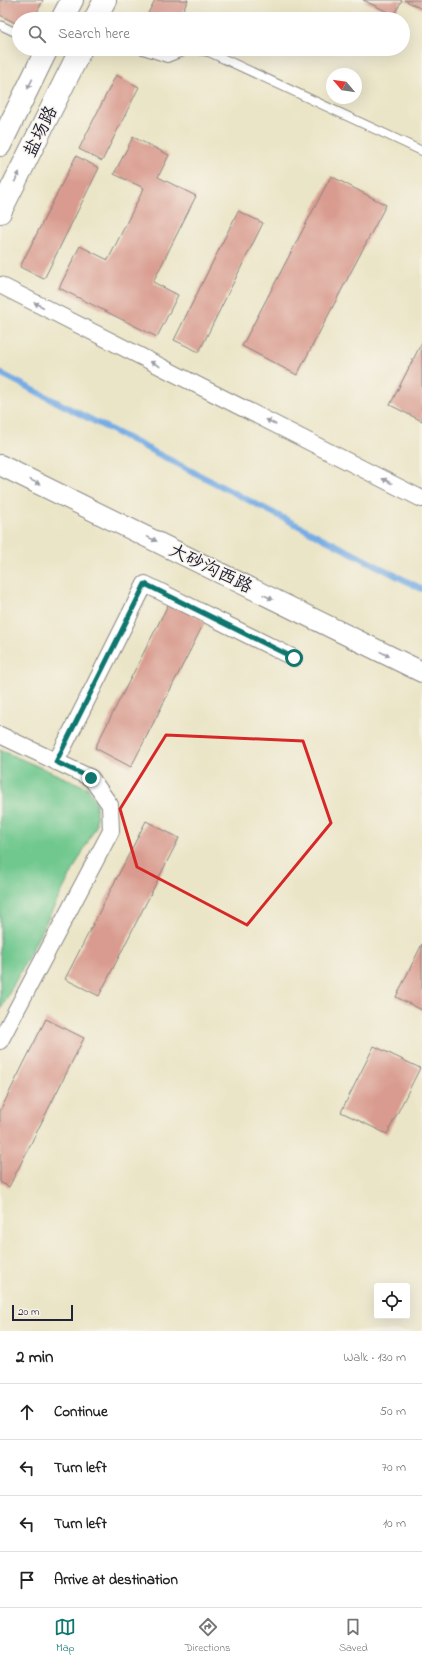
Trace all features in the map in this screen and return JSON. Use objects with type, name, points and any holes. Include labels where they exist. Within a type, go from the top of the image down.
[{"type":"main road","points":[[66,12],[72,0]]},
{"type":"main road","points":[[99,12],[105,0]]},
{"type":"main road","name":"盐场路","points":[[0,145],[44,56]]},
{"type":"main road","name":"盐场路","points":[[0,212],[77,56]]},
{"type":"street","points":[[0,286],[422,498]]},
{"type":"street","name":"大砂沟西路","points":[[0,465],[422,672]]},
{"type":"street","points":[[56,762],[145,584],[294,658]]},
{"type":"street","points":[[0,735],[91,778],[110,805],[111,831],[0,1041]]},
{"type":"lane","points":[[0,25],[12,31]]},
{"type":"lane","points":[[160,56],[166,58],[171,56]]},
{"type":"lane","points":[[218,56],[422,151]]},
{"type":"highlighted area","points":[[166,735],[303,741],[331,823],[247,925],[137,867],[120,809]]},
{"type":"green space","points":[[0,750],[88,788],[96,803],[96,826],[0,1011]]},
{"type":"building","points":[[0,0],[43,0],[37,12],[12,12],[12,21],[0,15]]},
{"type":"building","points":[[155,0],[188,0],[182,12],[149,12]]},
{"type":"building","points":[[363,0],[402,0],[396,12],[388,12]]},
{"type":"building","points":[[404,0],[422,0],[422,9]]},
{"type":"building","points":[[116,75],[139,87],[102,161],[79,149]]},
{"type":"building","points":[[133,137],[169,155],[158,177],[196,196],[153,282],[178,295],[157,337],[59,288],[80,246],[108,260],[144,188],[114,174]]},
{"type":"building","points":[[76,156],[99,168],[44,279],[20,267]]},
{"type":"building","points":[[331,176],[386,205],[297,375],[242,346]]},
{"type":"building","points":[[238,211],[263,223],[199,352],[174,340]]},
{"type":"building","points":[[422,342],[422,421],[390,405]]},
{"type":"building","points":[[169,603],[205,621],[131,767],[95,748]]},
{"type":"building","points":[[146,821],[179,838],[99,996],[65,979]]},
{"type":"building","points":[[422,944],[422,1010],[396,997]]},
{"type":"building","points":[[46,1019],[84,1038],[9,1187],[0,1182],[0,1111]]},
{"type":"building","points":[[374,1046],[420,1068],[387,1134],[341,1112]]},
{"type":"waterway","points":[[0,373],[422,589]]},
{"type":"route","points":[[91,778],[56,762],[145,584],[294,658]]}]
